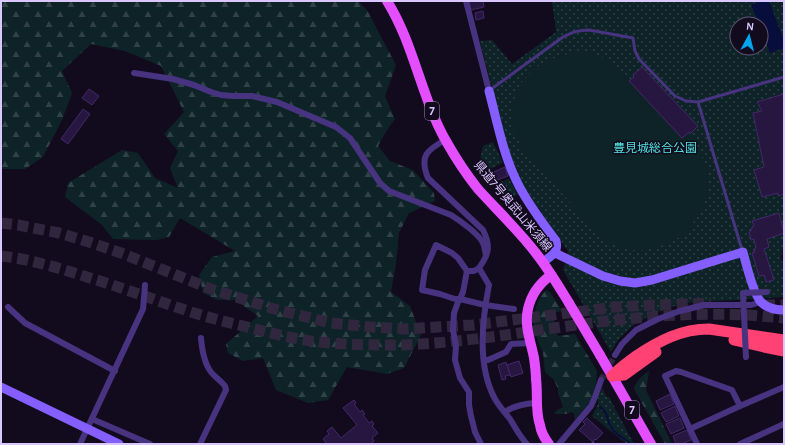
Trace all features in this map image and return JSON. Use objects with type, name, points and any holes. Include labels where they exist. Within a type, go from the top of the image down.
[{"type":"highway","points":[[612,376],[619,368],[652,346],[669,338],[699,329],[709,329],[784,340]]},
{"type":"highway","points":[[612,376],[624,375],[663,347],[673,342],[694,336],[714,336],[784,351]]},
{"type":"main road","name":"県道7号奥武山米須線","points":[[387,1],[397,20],[433,114],[445,140],[478,188],[543,262],[558,284],[651,444]]},
{"type":"main road","points":[[549,444],[546,441],[538,419],[537,380],[527,321],[529,304],[538,286],[551,275]]},
{"type":"street","points":[[466,1],[505,152],[516,181],[528,203],[556,241],[557,248],[554,253],[543,262]]},
{"type":"street","points":[[134,73],[173,79],[221,95],[252,96],[278,102],[336,127],[350,138],[380,183],[390,191],[451,215],[457,219],[478,236],[482,242],[486,256]]},
{"type":"street","points":[[445,140],[435,145],[428,152],[424,160],[424,169],[428,178],[483,230],[487,238],[488,250],[485,260],[479,268],[474,271],[467,271]]},
{"type":"street","points":[[481,444],[475,432],[471,416],[469,392],[460,378],[454,360],[456,346],[453,330],[454,313],[458,302],[460,299],[463,292],[467,271],[452,252],[436,245],[424,270],[422,290],[455,299],[460,299],[514,309]]},
{"type":"street","points":[[554,253],[603,276],[620,281],[635,283],[652,280],[743,252],[756,295],[761,302],[768,307],[784,310]]},
{"type":"street","points":[[479,268],[489,285],[483,342],[484,368],[487,379],[495,399],[528,444]]},
{"type":"street","points":[[80,444],[144,309],[145,284]]},
{"type":"street","points":[[746,357],[743,293],[767,292]]},
{"type":"street","points":[[615,355],[622,344],[636,330],[658,318],[680,311],[704,306],[751,305],[761,302]]},
{"type":"street","points":[[8,307],[25,323],[114,371]]},
{"type":"street","points":[[200,444],[226,390],[226,386],[211,372],[206,363],[201,338]]},
{"type":"street","points":[[484,360],[488,360],[506,352],[511,344],[530,343]]},
{"type":"street","points":[[697,444],[665,376],[676,371],[681,372],[732,390],[740,406]]},
{"type":"street","points":[[559,444],[591,406],[601,380]]},
{"type":"street","points":[[1,387],[118,444]]},
{"type":"street","points":[[690,429],[784,387]]},
{"type":"street","points":[[504,412],[513,408],[538,403]]},
{"type":"street","points":[[92,419],[150,444]]},
{"type":"street","points":[[740,444],[784,424]]},
{"type":"lane","points":[[489,91],[564,37],[582,30],[633,38],[635,51],[639,59],[675,96],[686,101],[698,102],[784,77]]},
{"type":"lane","points":[[698,102],[743,252]]},
{"type":"green space","points":[[1,1],[358,1],[367,10],[396,65],[385,96],[395,119],[378,146],[390,161],[413,170],[434,193],[435,201],[409,213],[399,233],[391,292],[410,306],[421,335],[404,368],[387,374],[347,367],[328,400],[308,403],[276,390],[263,358],[243,361],[228,353],[226,344],[258,316],[235,300],[218,300],[203,293],[199,275],[212,257],[235,251],[180,218],[169,237],[157,240],[113,239],[102,225],[65,197],[68,183],[122,150],[138,153],[155,178],[178,188],[170,168],[178,151],[164,134],[184,112],[161,66],[125,51],[91,44],[62,71],[72,93],[62,120],[43,157],[25,169],[1,169]]},
{"type":"green space","name":"豊見城総合公園","points":[[552,1],[784,1],[784,243],[781,257],[784,268],[784,297],[683,303],[652,314],[631,327],[618,340],[611,352],[563,270],[568,251],[519,181],[504,136],[480,41],[492,40],[512,64],[556,32]]},
{"type":"green space","points":[[581,50],[609,61],[630,78],[628,80],[682,138],[689,132],[696,143],[708,172],[708,194],[699,215],[685,234],[667,244],[639,251],[605,243],[521,146],[512,127],[512,104],[521,83],[536,67],[551,59]]},
{"type":"green space","points":[[493,142],[503,163],[487,170],[480,160],[483,146]]},
{"type":"green space","points":[[509,179],[518,195],[508,197],[494,184]]},
{"type":"green space","points":[[546,290],[550,292],[562,311],[552,313],[558,336],[575,334],[597,371],[592,399],[575,420],[574,413],[571,412],[566,414],[554,414],[563,407],[554,380],[545,372],[543,353],[536,334],[534,321],[536,308],[538,301]]},
{"type":"green space","points":[[649,371],[646,390],[672,444],[665,444],[634,389],[638,380]]},
{"type":"green space","points":[[602,388],[607,397],[609,397],[634,444],[627,444],[592,416],[598,404],[598,398]]},
{"type":"shaded area","points":[[762,1],[769,1],[784,41],[784,48],[770,53],[769,16],[756,16],[751,5]]},
{"type":"building","points":[[469,1],[483,1],[484,7],[471,10]]},
{"type":"building","points":[[483,11],[484,18],[476,20],[475,13]]},
{"type":"building","points":[[642,67],[698,126],[690,134],[689,132],[682,138],[629,81]]},
{"type":"building","points":[[89,89],[99,96],[92,105],[82,98]]},
{"type":"building","points":[[784,94],[784,194],[778,196],[778,193],[762,197],[754,170],[764,167],[753,113],[762,111],[757,102]]},
{"type":"building","points":[[83,109],[90,114],[68,144],[61,139]]},
{"type":"building","points":[[505,167],[508,176],[492,182],[489,174]]},
{"type":"building","points":[[779,213],[784,233],[767,239],[769,247],[764,249],[774,280],[766,282],[764,275],[759,276],[752,253],[755,252],[754,249],[756,248],[754,239],[751,240],[749,232],[754,226],[752,221]]},
{"type":"building","points":[[519,361],[523,373],[511,377],[507,365]]},
{"type":"building","points":[[506,362],[510,375],[505,376],[506,379],[502,380],[498,365]]},
{"type":"building","points":[[670,394],[674,404],[660,410],[656,401]]},
{"type":"building","points":[[354,400],[356,403],[354,404],[360,412],[362,410],[365,414],[363,415],[369,423],[372,421],[374,424],[372,426],[378,433],[372,438],[374,441],[372,443],[373,444],[327,444],[323,439],[329,434],[327,431],[332,427],[341,438],[357,425],[343,408]]},
{"type":"building","points":[[675,406],[679,416],[666,422],[661,413]]},
{"type":"building","points":[[587,418],[603,433],[593,442],[579,430],[585,424],[583,422]]},
{"type":"building","points":[[680,418],[684,428],[671,434],[666,424]]},
{"type":"building","points":[[687,430],[691,440],[681,444],[676,444],[673,436]]},
{"type":"waterway","points":[[600,407],[607,415],[610,424],[617,434],[631,444]]},
{"type":"tunnel","points":[[1,223],[59,233],[89,242],[121,253],[211,289],[274,309],[331,323],[405,329],[473,325],[615,307],[711,303]]},
{"type":"tunnel","points":[[1,256],[23,259],[55,267],[193,313],[288,337],[329,343],[410,345],[446,342],[632,318],[699,314],[732,314],[784,318]]},
{"type":"tunnel","points":[[764,305],[784,305]]},
{"type":"tunnel","points":[[601,380],[615,355]]}]
